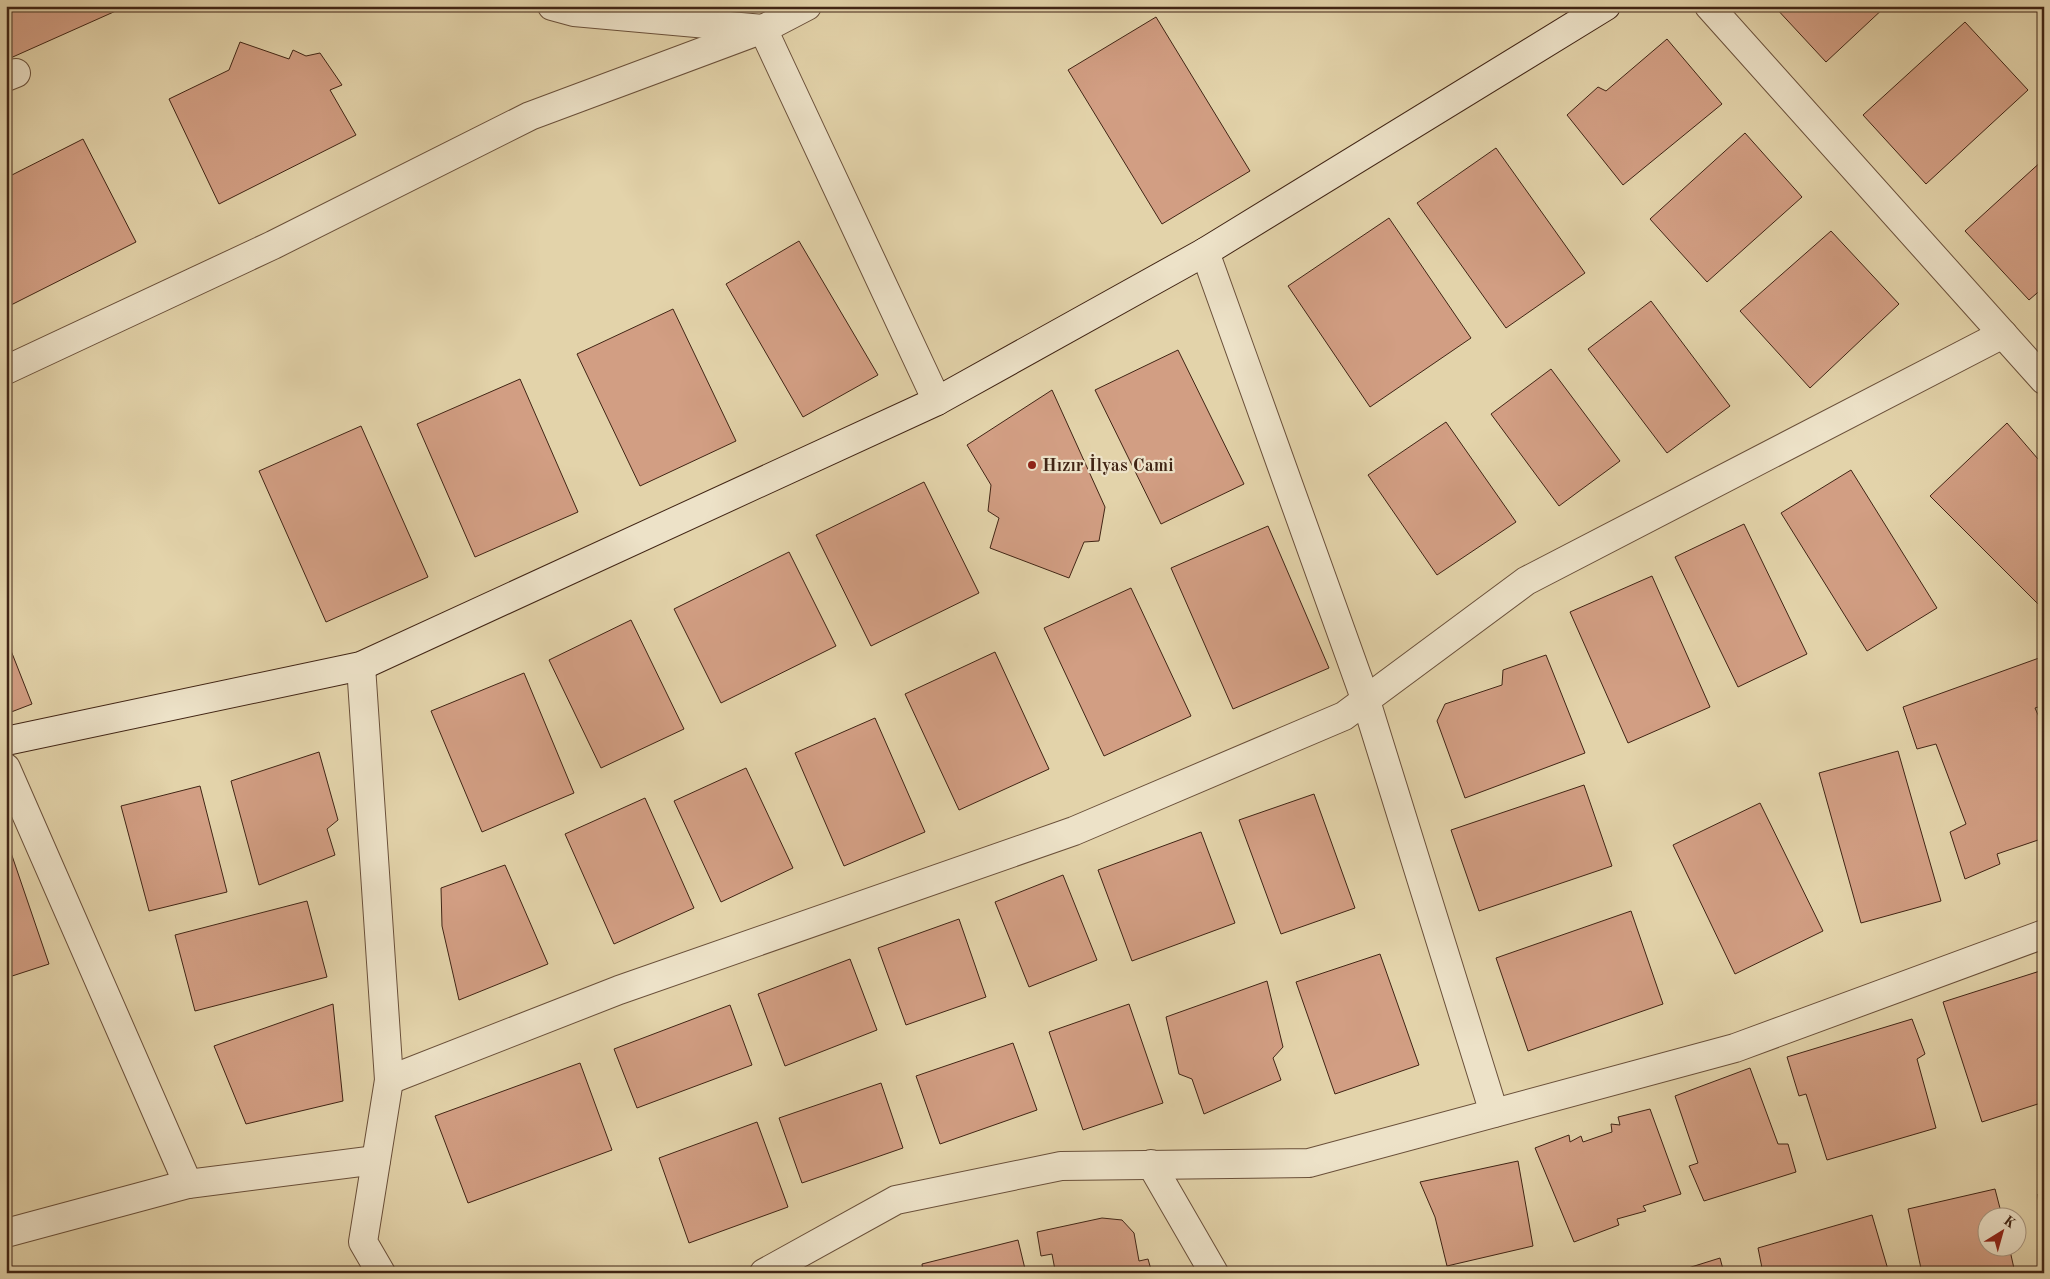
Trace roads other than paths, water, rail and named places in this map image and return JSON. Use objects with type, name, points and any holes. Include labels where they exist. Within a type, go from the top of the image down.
[{"type":"street","points":[[552,6],[574,12],[763,29]]},
{"type":"street","points":[[6,370],[273,245],[530,116],[763,29],[806,6]]},
{"type":"street","points":[[6,741],[361,666],[937,401],[1205,252],[1606,6]]},
{"type":"street","points":[[1709,6],[2044,380]]},
{"type":"street","points":[[763,29],[937,401]]},
{"type":"street","points":[[1205,252],[1366,702],[1494,1113]]},
{"type":"street","points":[[389,1080],[619,990],[1074,832],[1344,716],[1366,702],[1526,581],[2003,334]]},
{"type":"street","points":[[361,666],[389,1080],[363,1242],[381,1273]]},
{"type":"street","points":[[6,768],[188,1184]]},
{"type":"street","points":[[764,1273],[896,1200],[1061,1166],[1309,1163],[1735,1048],[2044,934]]},
{"type":"street","points":[[6,1233],[188,1184],[376,1160]]},
{"type":"street","points":[[1151,1164],[1214,1273]]},
{"type":"place","name":"Hızır İlyas Cami","points":[[1032,465]]}]
